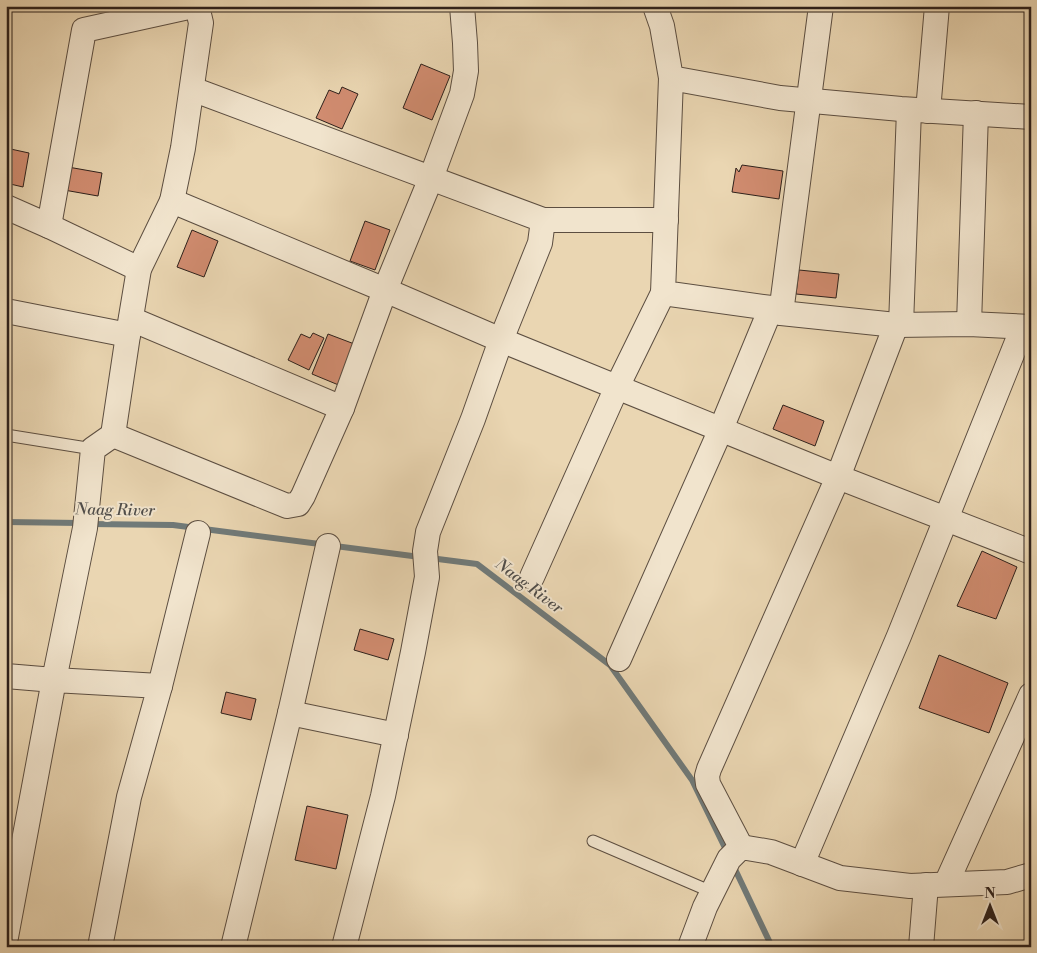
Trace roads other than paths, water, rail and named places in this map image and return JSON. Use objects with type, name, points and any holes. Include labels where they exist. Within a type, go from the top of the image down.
[{"type":"street","points":[[50,226],[84,30],[193,6]]},
{"type":"street","points":[[6,937],[54,680],[85,528],[93,449],[113,435],[139,269],[172,201],[183,148],[201,23],[197,6]]},
{"type":"street","points":[[113,435],[287,506],[298,504],[342,408],[385,290],[431,178],[462,94],[466,71],[462,6]]},
{"type":"street","points":[[532,577],[617,387],[663,293],[671,78],[662,26],[655,6]]},
{"type":"street","points":[[619,659],[721,429],[776,311],[821,6]]},
{"type":"street","points":[[736,852],[708,784],[707,776],[838,477],[899,325],[918,110],[937,6]]},
{"type":"street","points":[[671,78],[780,98],[918,110],[1031,117]]},
{"type":"street","points":[[192,89],[543,220],[666,220]]},
{"type":"street","points":[[969,324],[976,113]]},
{"type":"street","points":[[172,201],[501,340],[838,477],[1031,552]]},
{"type":"street","points":[[6,207],[139,269]]},
{"type":"street","points":[[344,947],[383,796],[396,735],[427,577],[427,542],[501,340],[540,243],[543,220]]},
{"type":"street","points":[[663,293],[776,311],[899,325],[969,324],[1027,327],[802,864]]},
{"type":"street","points":[[6,311],[130,327],[342,408]]},
{"type":"street","points":[[100,947],[128,797],[160,686],[198,533]]},
{"type":"street","points":[[233,947],[290,713],[328,546]]},
{"type":"street","points":[[6,676],[160,686]]},
{"type":"street","points":[[921,947],[936,885],[1031,695]]},
{"type":"street","points":[[290,713],[396,735]]},
{"type":"street","points":[[736,852],[771,852],[840,878],[910,886],[1007,882],[1031,875]]},
{"type":"street","points":[[690,947],[712,892],[736,852]]},
{"type":"lane","points":[[6,434],[93,449]]},
{"type":"lane","points":[[593,841],[712,892]]},
{"type":"waterway","name":"Naag River","points":[[6,522],[80,523]]},
{"type":"waterway","name":"Naag River","points":[[90,524],[173,525],[420,557]]},
{"type":"waterway","name":"Naag River","points":[[430,558],[477,564],[610,665],[692,780],[728,854]]},
{"type":"waterway","name":"Naag River","points":[[733,865],[772,947]]}]
